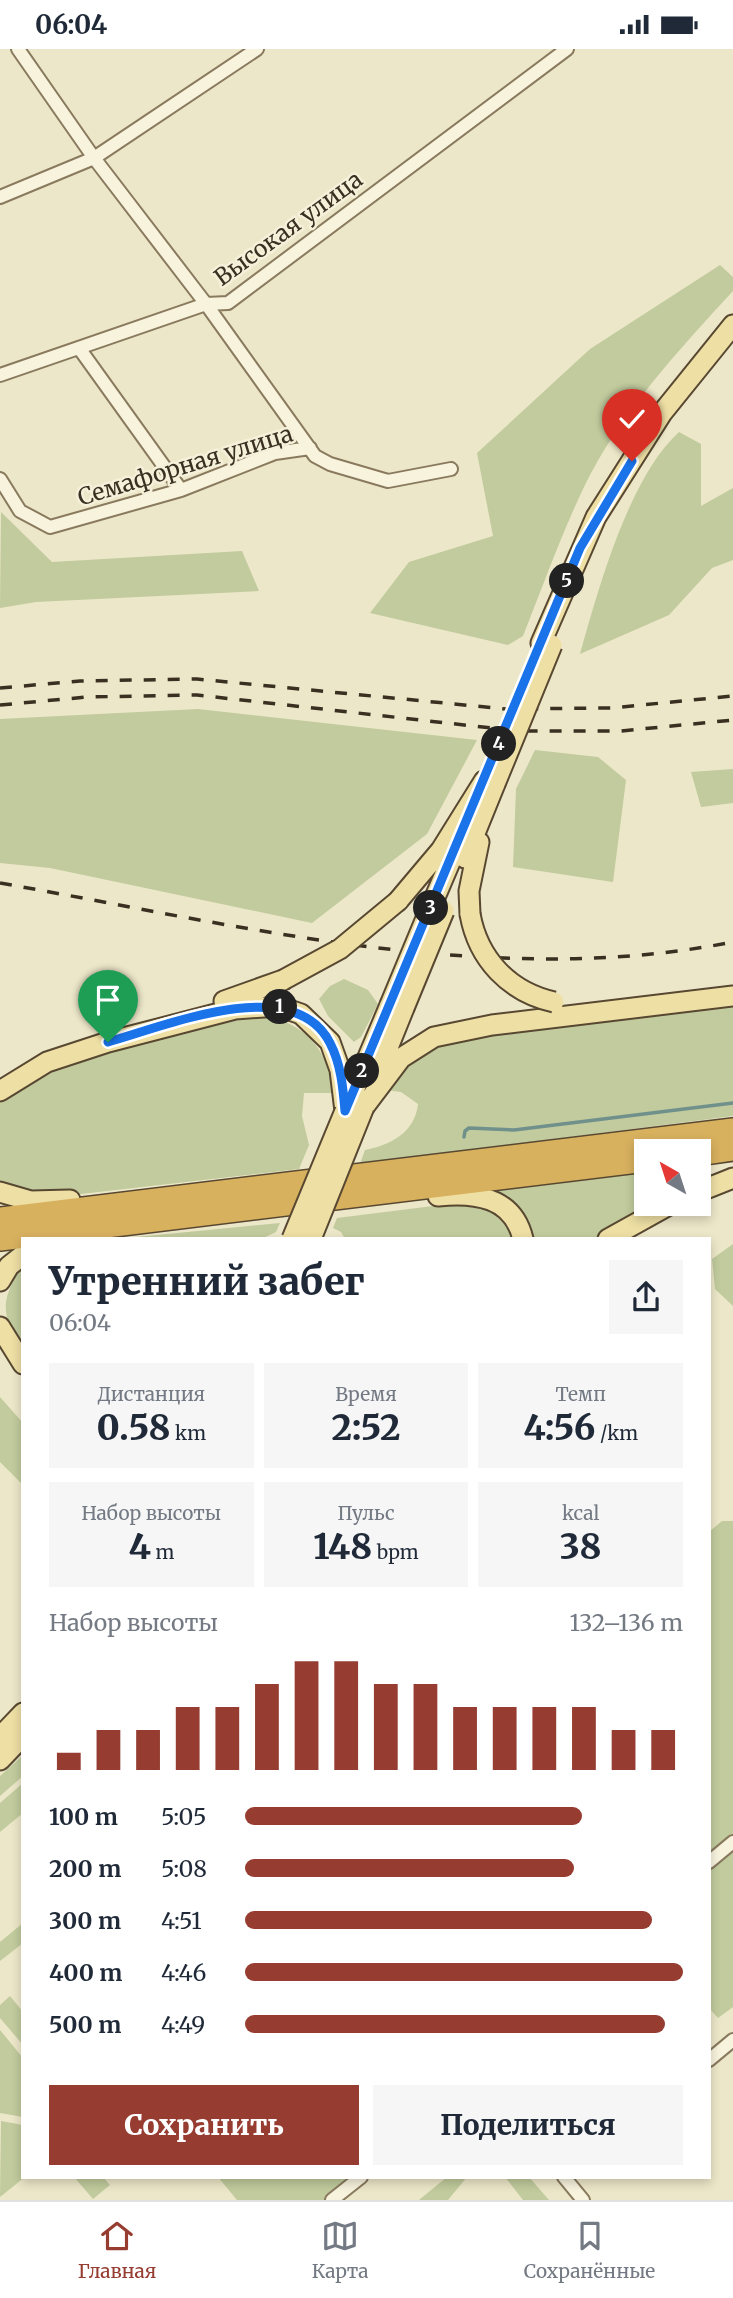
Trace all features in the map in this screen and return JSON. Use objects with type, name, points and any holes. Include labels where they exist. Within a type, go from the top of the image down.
[{"type":"highway","points":[[0,1219],[671,1138],[733,1128]]},
{"type":"highway","points":[[711,1152],[733,1149]]},
{"type":"highway","points":[[0,1239],[634,1161]]},
{"type":"main road","points":[[311,1237],[355,1109],[547,644],[580,548],[632,461],[684,384],[733,325]]},
{"type":"main road","points":[[0,1080],[58,1049],[214,1005],[283,979],[340,949],[398,901],[441,849],[489,783]]},
{"type":"main road","points":[[489,783],[472,871],[470,914],[478,943],[499,973],[520,990],[554,1002],[595,1003],[733,985]]},
{"type":"main road","points":[[293,1237],[355,1109],[401,1058],[434,1037],[492,1025],[733,996]]},
{"type":"main road","points":[[0,1091],[33,1069],[60,1056],[222,1011],[262,1005],[292,1010],[323,1032],[330,1042],[355,1109]]},
{"type":"main road","points":[[711,1187],[733,1178]]},
{"type":"main road","points":[[0,1192],[18,1199],[46,1202],[116,1196],[190,1196]]},
{"type":"main road","points":[[291,1204],[380,1203],[476,1195],[489,1198],[508,1211],[522,1237]]},
{"type":"main road","points":[[98,1237],[172,1229],[240,1210]]},
{"type":"main road","points":[[612,1237],[649,1216]]},
{"type":"main road","points":[[0,1281],[9,1266],[21,1257]]},
{"type":"main road","points":[[0,1327],[21,1361]]},
{"type":"main road","points":[[0,1347],[21,1375]]},
{"type":"main road","points":[[0,1737],[21,1715]]},
{"type":"main road","points":[[0,1763],[21,1738]]},
{"type":"main road","points":[[0,1763],[21,1746]]},
{"type":"street","points":[[18,49],[94,158],[206,304],[310,448]]},
{"type":"street","points":[[0,197],[94,158],[257,49]]},
{"type":"street","name":"Высокая улица","points":[[0,375],[206,304],[228,303],[567,49]]},
{"type":"street","points":[[79,348],[181,490]]},
{"type":"street","name":"Семафорная улица","points":[[0,479],[20,511],[50,527],[181,490],[275,453],[310,448],[315,456],[330,464],[388,481],[451,469]]},
{"type":"street","points":[[711,1860],[733,1842]]},
{"type":"street","points":[[711,2058],[733,2040]]},
{"type":"street","points":[[332,2200],[358,2179]]},
{"type":"street","points":[[566,2179],[583,2200]]},
{"type":"green space","points":[[720,265],[733,277],[733,291],[651,384],[598,460],[568,524],[523,636],[508,645],[370,613],[409,562],[493,536],[477,453],[590,349]]},
{"type":"green space","points":[[679,432],[701,444],[701,506],[733,488],[733,560],[712,568],[669,615],[580,654],[606,567],[630,505],[661,452]]},
{"type":"green space","points":[[1,512],[52,562],[242,551],[259,591],[36,602],[0,608]]},
{"type":"green space","points":[[198,709],[477,740],[427,834],[312,923],[50,868],[0,863],[0,719]]},
{"type":"green space","points":[[535,750],[598,757],[626,780],[613,882],[513,867],[516,789]]},
{"type":"green space","points":[[733,769],[733,803],[701,807],[691,772]]},
{"type":"green space","points":[[344,979],[368,990],[378,1004],[361,1037],[354,1042],[328,1016],[319,999],[330,986]]},
{"type":"green space","points":[[733,1006],[733,1116],[360,1164],[365,1150],[392,1141],[412,1123],[418,1104],[401,1092],[386,1090],[408,1061],[438,1042]]},
{"type":"green space","points":[[256,1015],[286,1022],[310,1038],[319,1049],[330,1077],[332,1093],[304,1093],[302,1116],[309,1145],[299,1169],[46,1198],[0,1187],[0,1099],[39,1074],[110,1051],[240,1016]]},
{"type":"green space","points":[[634,1173],[634,1216],[642,1216],[605,1237],[527,1237],[483,1192]]},
{"type":"green space","points":[[457,1203],[491,1212],[504,1223],[513,1237],[344,1237],[333,1228],[337,1218]]},
{"type":"green space","points":[[280,1223],[276,1232],[265,1237],[136,1237]]},
{"type":"green space","points":[[733,1244],[733,1306],[715,1289],[712,1259]]},
{"type":"green space","points":[[21,1266],[21,1349],[7,1316],[10,1288]]},
{"type":"green space","points":[[0,1397],[21,1421],[21,1483],[0,1462]]},
{"type":"green space","points":[[722,1521],[733,1521],[733,2007],[718,2018],[711,2010],[711,1530]]},
{"type":"green space","points":[[21,1757],[21,1778],[0,1796],[0,1776]]},
{"type":"green space","points":[[21,1785],[21,1815],[0,1832],[0,1803]]},
{"type":"green space","points":[[21,1925],[21,1945],[0,1961],[0,1942]]},
{"type":"green space","points":[[10,1996],[21,2010],[21,2043],[0,2018],[0,2005]]},
{"type":"green space","points":[[0,2030],[21,2056],[21,2117],[0,2113]]},
{"type":"green space","points":[[1,2121],[21,2125],[22,2179],[0,2197]]},
{"type":"green space","points":[[76,2179],[105,2179],[110,2185],[93,2199]]},
{"type":"green space","points":[[220,2179],[351,2179],[326,2200],[237,2200]]},
{"type":"green space","points":[[445,2179],[465,2179],[448,2200],[419,2200]]},
{"type":"green space","points":[[507,2179],[531,2179],[549,2200],[523,2200]]},
{"type":"waterway","points":[[464,1137],[469,1128],[514,1130],[733,1103]]},
{"type":"railway","points":[[0,688],[80,681],[197,679],[506,709],[611,708],[733,696]]},
{"type":"railway","points":[[0,705],[87,697],[197,695],[518,731],[621,731],[733,720]]},
{"type":"railway","points":[[0,883],[273,933],[457,955],[549,959],[641,955],[733,942]]},
{"type":"route","points":[[108,1042],[247,1006],[278,1006],[292,1010],[313,1022],[330,1042],[340,1070],[345,1111],[580,548],[596,517],[632,461]]}]
